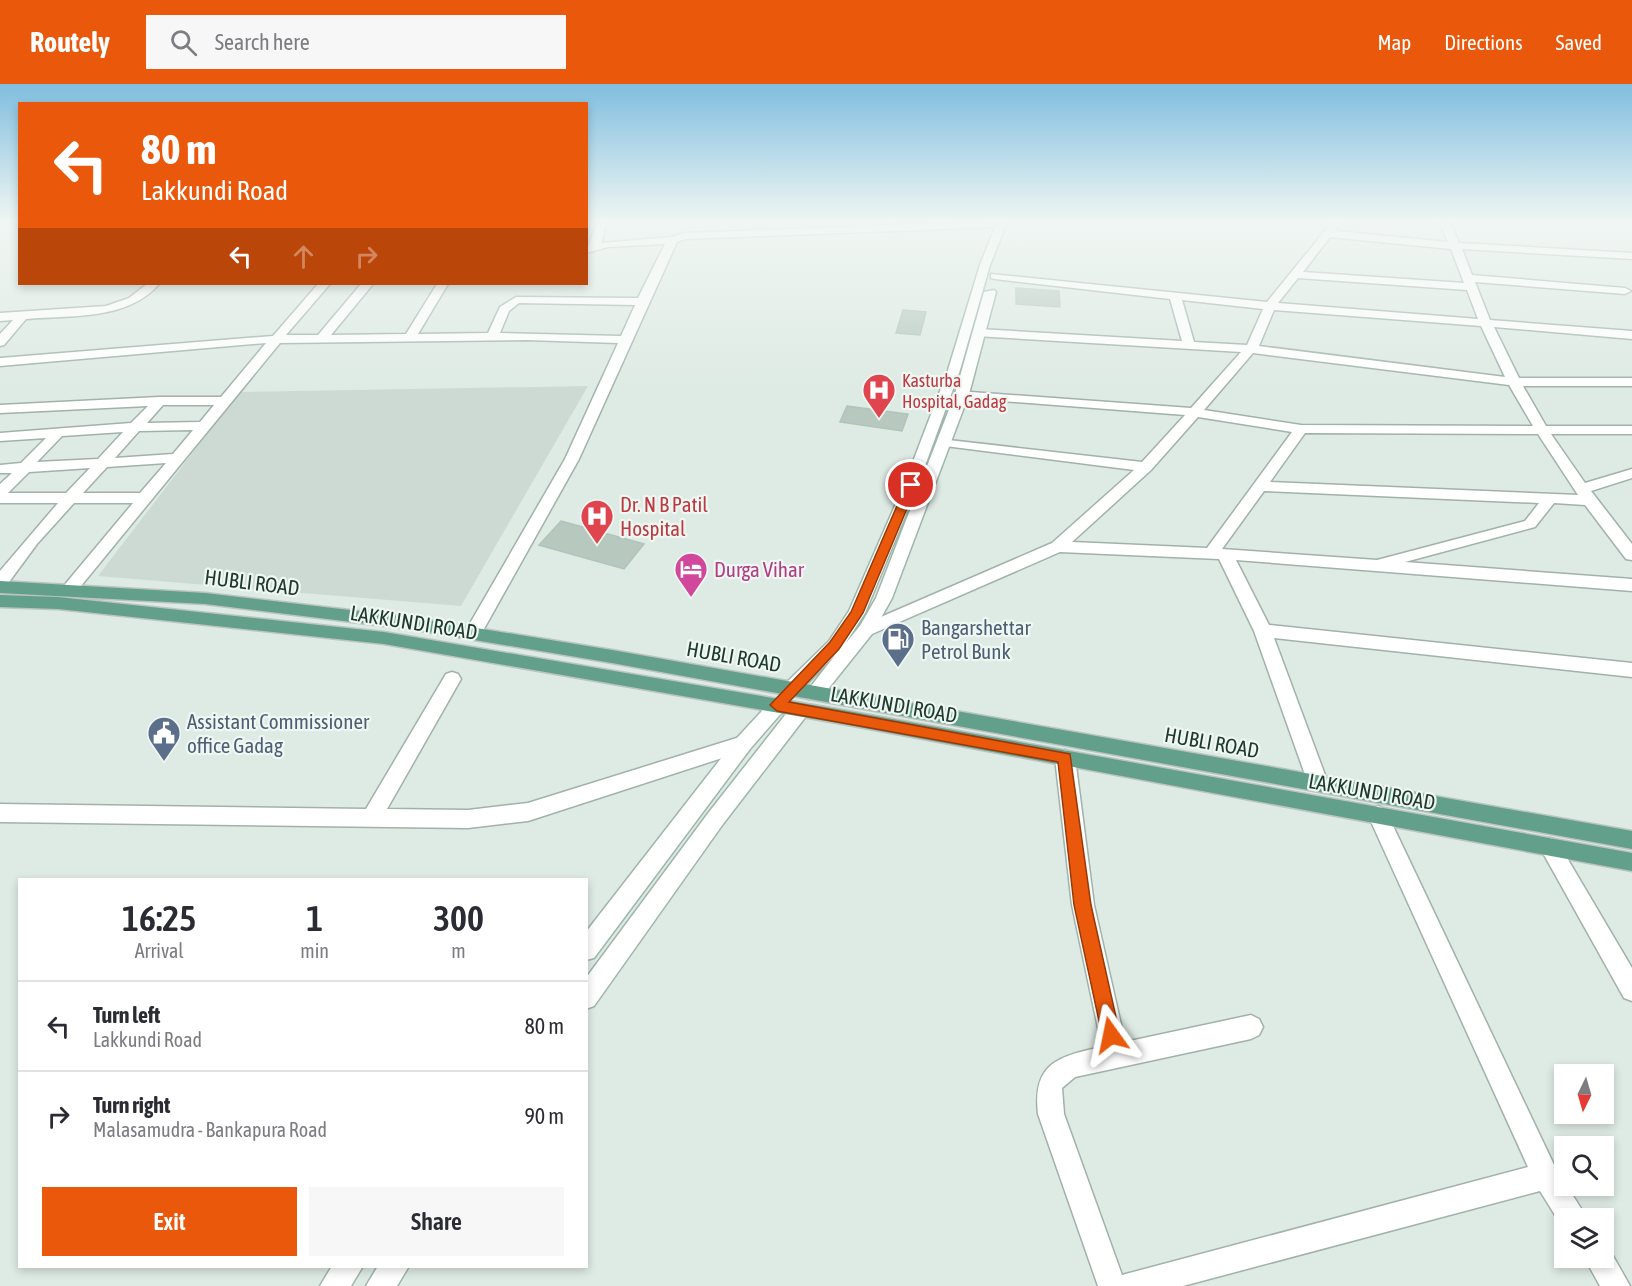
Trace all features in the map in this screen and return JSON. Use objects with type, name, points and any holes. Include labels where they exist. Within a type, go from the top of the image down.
[{"type":"main road","name":"HUBLI ROAD","points":[[0,587],[70,588],[212,600],[474,632],[1632,840]]},
{"type":"main road","name":"LAKKUNDI ROAD","points":[[0,601],[58,603],[384,638],[777,705],[1632,862]]},
{"type":"main road","points":[[777,705],[791,689]]},
{"type":"main road","points":[[800,710],[814,694]]},
{"type":"street","points":[[474,632],[572,459],[654,278]]},
{"type":"street","points":[[791,689],[835,645],[857,613],[911,485],[954,370],[981,278]]},
{"type":"street","points":[[814,694],[867,630],[895,573],[962,394],[994,278]]},
{"type":"street","points":[[1015,278],[1270,306],[1632,335]]},
{"type":"street","points":[[867,630],[1058,547],[1146,467],[1250,349],[1270,306],[1293,278]]},
{"type":"street","points":[[1372,278],[1625,291]]},
{"type":"street","points":[[1468,278],[1486,325],[1542,429],[1584,495],[1632,555]]},
{"type":"street","points":[[0,317],[123,306],[152,285]]},
{"type":"street","points":[[70,588],[227,401],[275,339],[323,285]]},
{"type":"street","points":[[320,340],[366,285]]},
{"type":"street","points":[[409,339],[441,285]]},
{"type":"street","points":[[492,337],[508,304],[525,299],[559,295],[644,303]]},
{"type":"street","points":[[1175,295],[1189,345]]},
{"type":"street","points":[[0,342],[23,315]]},
{"type":"street","points":[[979,333],[1250,349],[1516,382],[1632,382]]},
{"type":"street","points":[[0,362],[275,339],[492,337],[627,340]]},
{"type":"street","points":[[962,394],[1194,412],[1301,429],[1632,430]]},
{"type":"street","points":[[0,409],[159,401],[227,401]]},
{"type":"street","points":[[0,582],[32,540],[159,401]]},
{"type":"street","points":[[0,437],[135,427],[206,426]]},
{"type":"street","points":[[1218,554],[1301,429]]},
{"type":"street","points":[[0,495],[58,433]]},
{"type":"street","points":[[945,442],[1146,467]]},
{"type":"street","points":[[0,469],[180,458]]},
{"type":"street","points":[[1262,486],[1550,499],[1584,495],[1632,473]]},
{"type":"street","points":[[0,495],[70,499],[147,498]]},
{"type":"street","points":[[1368,566],[1530,524],[1550,499]]},
{"type":"street","points":[[1058,547],[1218,554],[1632,585]]},
{"type":"street","points":[[1218,554],[1263,631],[1318,783]]},
{"type":"street","points":[[1263,631],[1632,670]]},
{"type":"street","points":[[371,818],[452,679]]},
{"type":"street","points":[[588,947],[743,744],[777,705]]},
{"type":"street","points":[[588,995],[716,818],[800,710]]},
{"type":"street","points":[[0,813],[468,819],[528,812],[743,744]]},
{"type":"street","points":[[1065,758],[1083,905],[1116,1057]]},
{"type":"street","points":[[1378,815],[1546,1176],[1567,1208]]},
{"type":"street","points":[[1550,847],[1632,990]]},
{"type":"street","points":[[1112,1286],[1051,1114],[1048,1091],[1054,1075],[1071,1066],[1251,1027]]},
{"type":"street","points":[[1130,1286],[1546,1176]]},
{"type":"street","points":[[334,1286],[348,1268]]},
{"type":"street","points":[[380,1286],[394,1268]]},
{"type":"street","points":[[1605,1268],[1616,1286]]},
{"type":"shaded area","points":[[588,386],[461,606],[98,576],[239,392]]},
{"type":"building","points":[[1016,288],[1059,291],[1060,307],[1016,304]]},
{"type":"building","points":[[903,310],[926,312],[920,335],[896,333]]},
{"type":"building","points":[[847,406],[908,414],[902,431],[840,422]]},
{"type":"building","points":[[561,521],[644,544],[624,569],[539,545]]},
{"type":"place","name":"Kasturba Hospital, Gadag","points":[[879,419]]},
{"type":"place","name":"Dr. N B Patil Hospital","points":[[597,545]]},
{"type":"place","name":"Durga Vihar","points":[[691,598]]},
{"type":"place","name":"Bangarshettar Petrol Bunk","points":[[898,668]]},
{"type":"place","name":"Assistant Commissioner office Gadag","points":[[164,762]]},
{"type":"route","points":[[911,485],[857,613],[835,645],[777,705],[1065,758],[1083,905],[1111,1035]]}]
